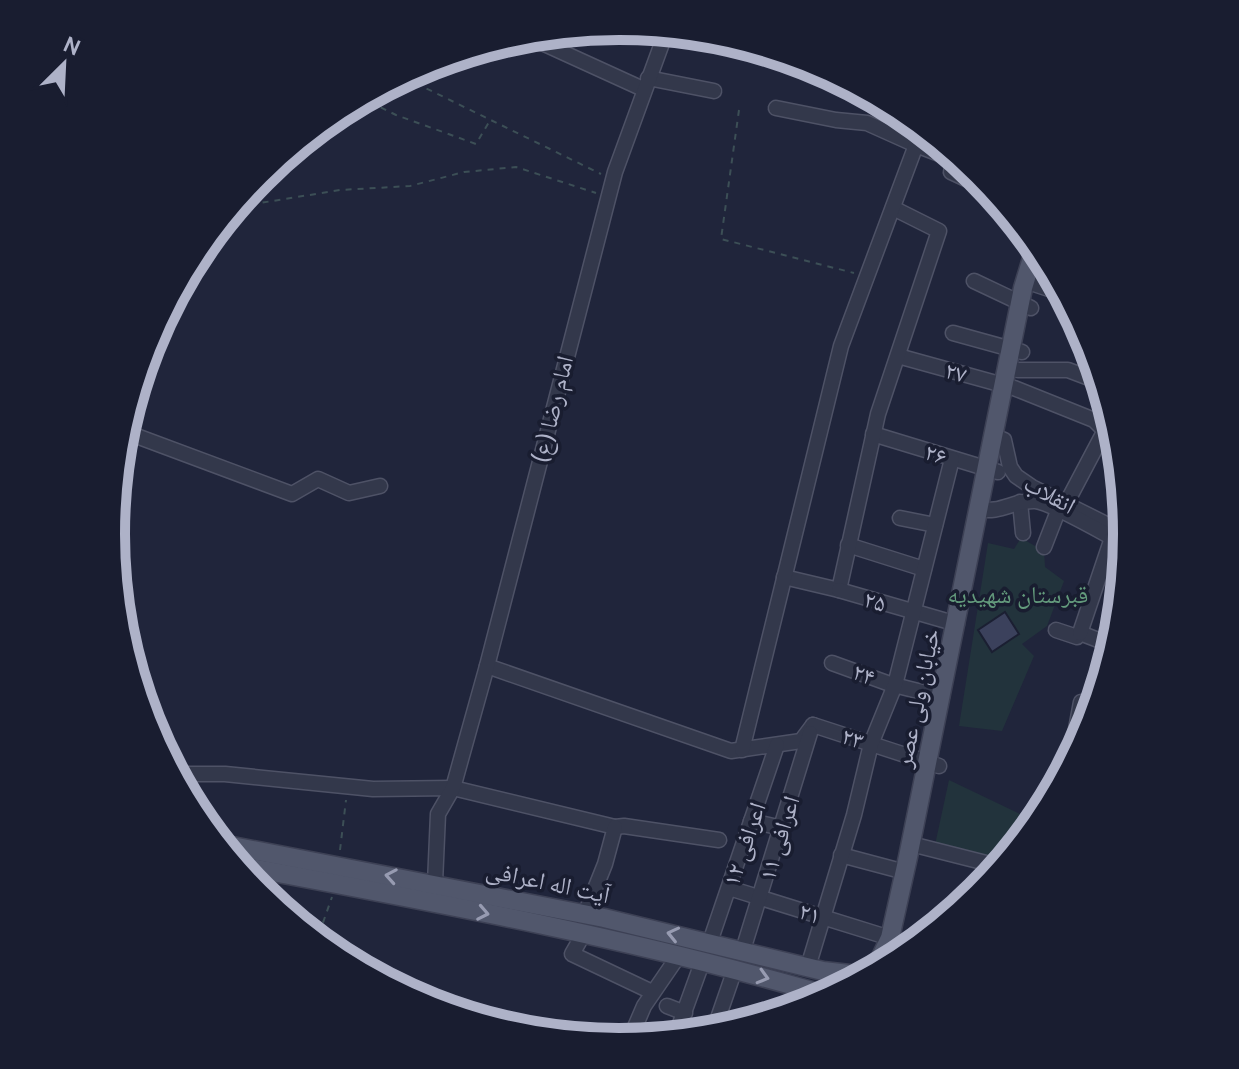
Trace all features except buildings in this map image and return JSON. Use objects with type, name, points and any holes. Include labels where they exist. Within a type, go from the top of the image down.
[{"type":"main road","name":"خیابان ولی عصر","points":[[895,942],[934,765],[1012,369],[1034,278]]},
{"type":"main road","name":"خیابان ولی عصر","points":[[934,765],[942,697],[985,510]]},
{"type":"main road","name":"خیابان ولی عصر","points":[[895,942],[905,872],[917,845]]},
{"type":"main road","name":"آیت اله اعرافی","points":[[237,848],[336,875],[679,955],[743,950],[816,969],[847,973]]},
{"type":"main road","name":"آیت اله اعرافی","points":[[254,867],[435,883],[585,914],[706,951],[735,969],[808,992]]},
{"type":"main road","points":[[816,969],[825,984]]},
{"type":"street","name":"امام رضا (ع)","points":[[435,883],[438,814],[453,788],[487,666],[608,197],[662,42]]},
{"type":"street","points":[[548,45],[646,83],[714,91]]},
{"type":"street","points":[[742,750],[841,346],[918,140],[867,123],[776,108]]},
{"type":"street","points":[[839,590],[873,434],[939,231],[893,208]]},
{"type":"street","points":[[974,281],[1025,307]]},
{"type":"street","points":[[953,333],[1094,420],[1102,429]]},
{"type":"street","name":"۲۷","points":[[898,356],[1012,369]]},
{"type":"street","points":[[1012,369],[1068,370],[1089,378]]},
{"type":"street","name":"۲۶","points":[[873,434],[993,471]]},
{"type":"street","points":[[136,436],[292,494],[318,479],[349,493],[380,486]]},
{"type":"street","points":[[1044,547],[1062,507],[1104,437]]},
{"type":"street","name":"انقلاب","points":[[999,438],[1016,476],[1062,507]]},
{"type":"street","points":[[816,969],[822,917],[871,744],[895,685],[952,459]]},
{"type":"street","points":[[1020,502],[1023,533]]},
{"type":"street","name":"انقلاب","points":[[985,510],[1020,502],[1041,502],[1062,507],[1114,529]]},
{"type":"street","points":[[900,518],[935,525]]},
{"type":"street","points":[[848,545],[924,569]]},
{"type":"street","points":[[1056,630],[1077,637],[1080,633],[1113,553]]},
{"type":"street","name":"۲۵","points":[[784,577],[957,624]]},
{"type":"street","points":[[1080,633],[1102,641]]},
{"type":"street","name":"۲۴","points":[[832,663],[895,685],[942,697]]},
{"type":"street","points":[[487,666],[731,751],[801,741],[813,725]]},
{"type":"street","points":[[1078,719],[1081,702]]},
{"type":"street","name":"۲۳","points":[[813,725],[934,765]]},
{"type":"street","name":"اعرافی ۱۱","points":[[743,950],[813,725]]},
{"type":"street","name":"اعرافی ۱۲","points":[[680,1025],[777,745]]},
{"type":"street","points":[[187,774],[225,774],[373,789],[453,788],[615,827],[719,840]]},
{"type":"street","points":[[751,821],[782,828]]},
{"type":"street","points":[[585,914],[605,864],[615,827]]},
{"type":"street","points":[[917,845],[989,864]]},
{"type":"street","points":[[841,855],[905,872]]},
{"type":"street","name":"۲۱","points":[[729,888],[895,942]]},
{"type":"street","points":[[584,933],[572,954],[652,992]]},
{"type":"street","points":[[637,1028],[652,992],[679,955]]},
{"type":"street","points":[[718,1019],[735,969]]},
{"type":"street","points":[[667,1006],[685,1013]]},
{"type":"path","points":[[417,84],[613,180]]},
{"type":"path","points":[[375,104],[476,144],[489,121]]},
{"type":"path","points":[[739,110],[721,239],[867,276]]},
{"type":"path","points":[[254,204],[340,190],[410,186],[464,172],[516,167],[608,197]]},
{"type":"path","points":[[321,929],[330,908],[348,787]]},
{"type":"green space","name":"قبرستان شهیدیه","points":[[1021,538],[1044,551],[1045,567],[1064,581],[1047,626],[1022,644],[1034,656],[1002,731],[959,726],[988,543],[1014,549]]},
{"type":"green space","points":[[949,780],[1020,814],[1015,832],[992,860],[935,845]]}]
